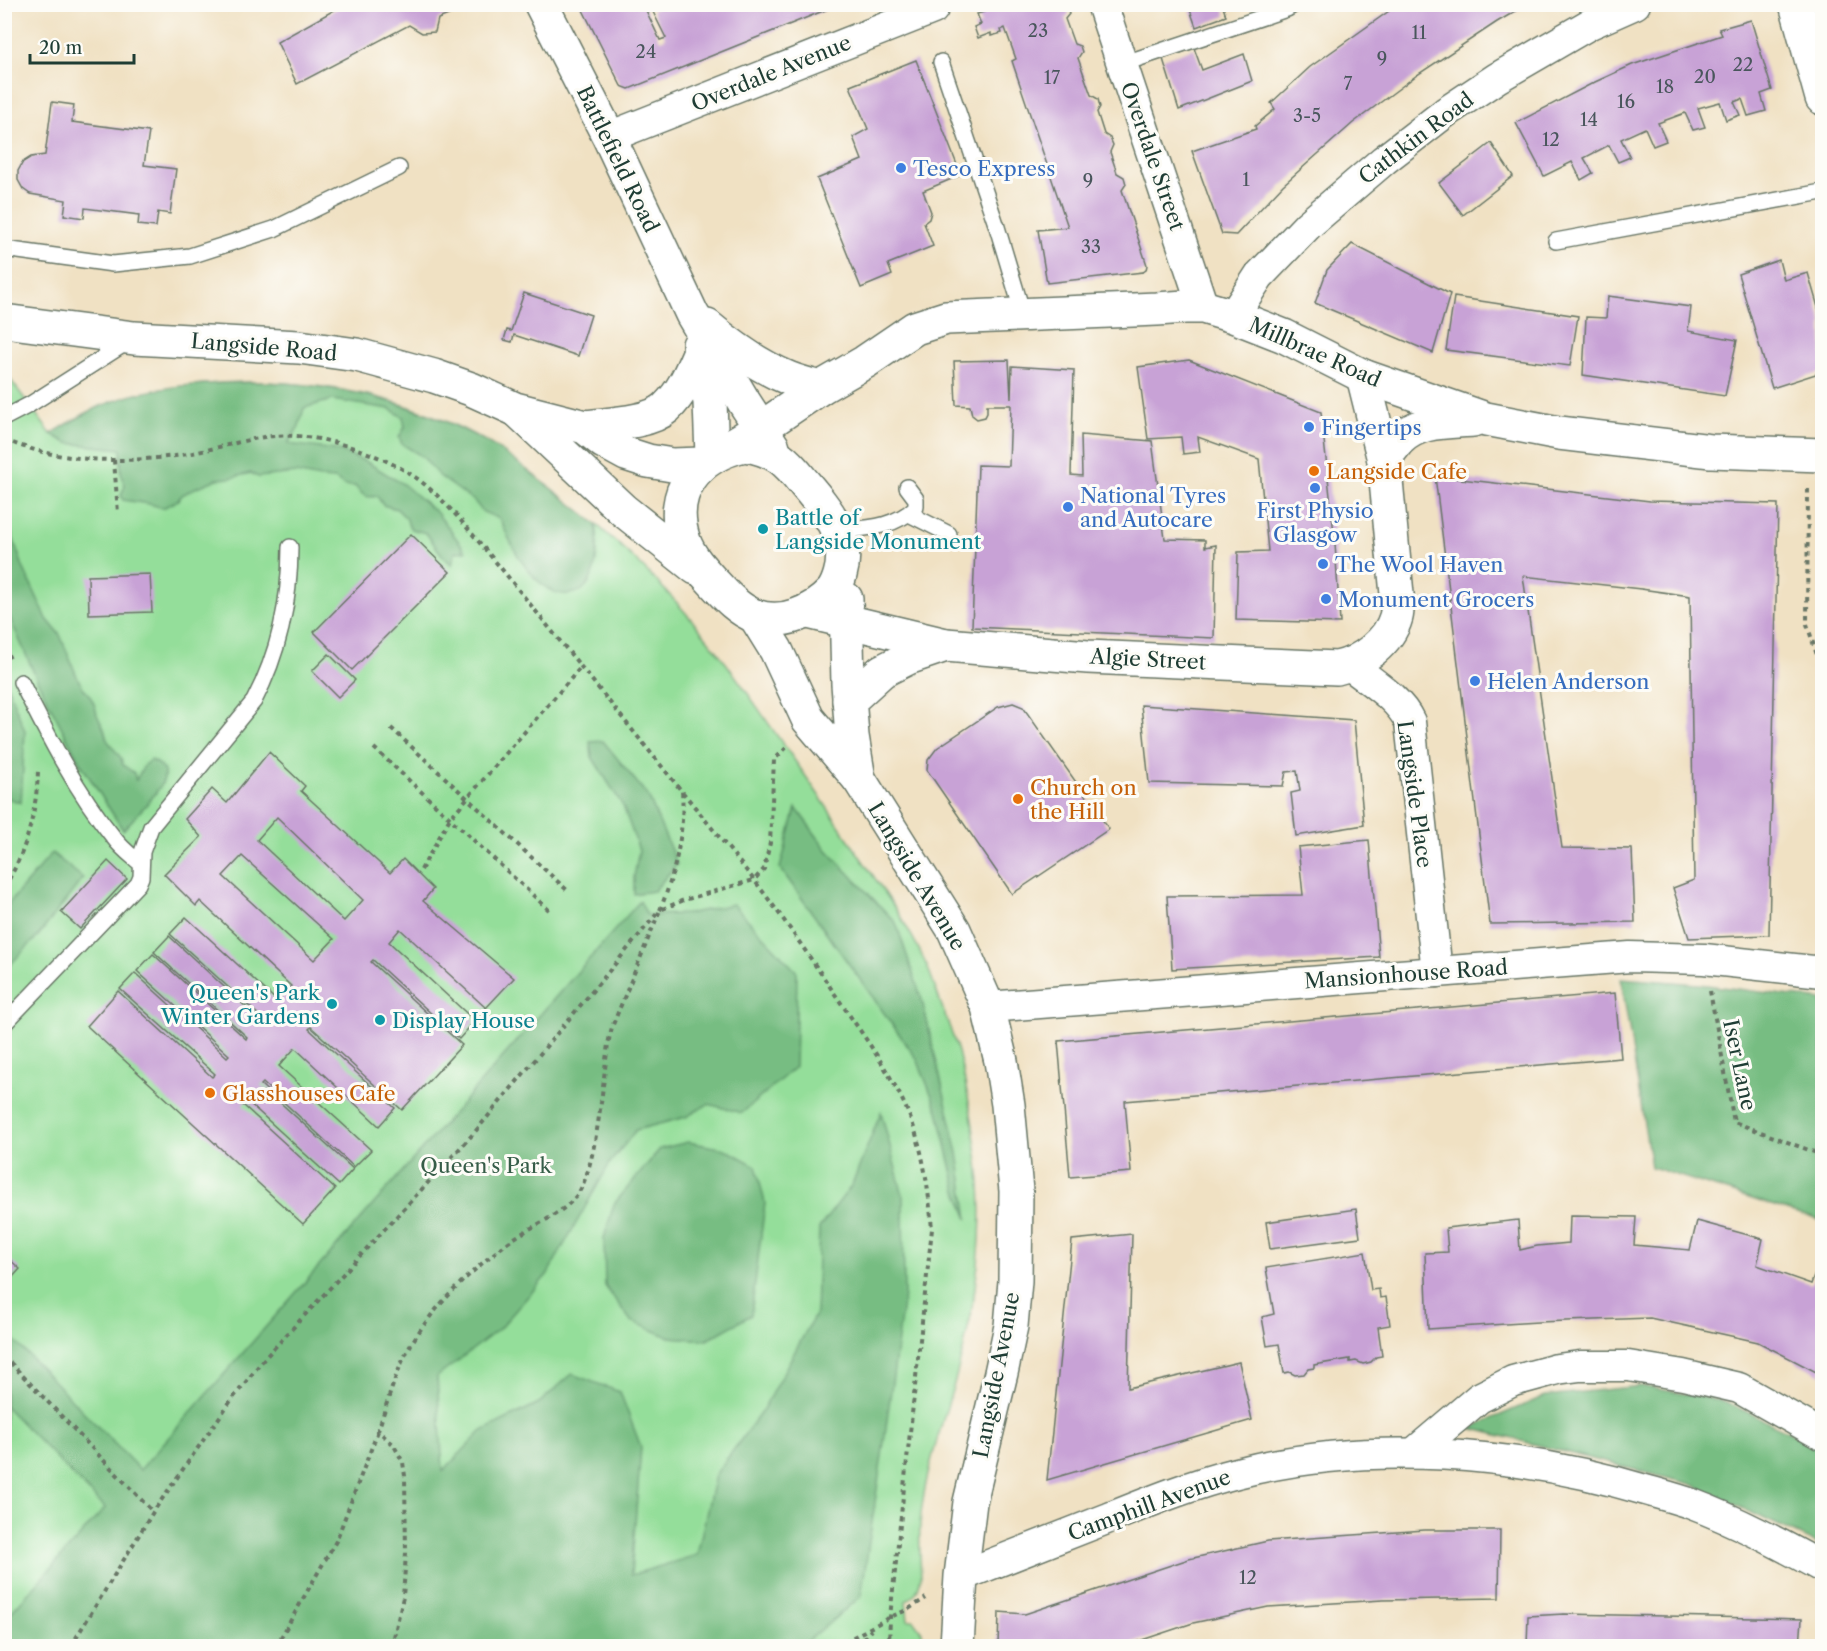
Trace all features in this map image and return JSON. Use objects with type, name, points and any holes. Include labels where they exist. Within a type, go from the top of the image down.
[{"type":"street","name":"Battlefield Road","points":[[541,4],[609,138],[692,314],[780,458]]},
{"type":"street","name":"Overdale Street","points":[[1102,4],[1122,64],[1218,311]]},
{"type":"street","name":"Cathkin Road","points":[[1218,311],[1259,276],[1308,225],[1384,160],[1446,112],[1497,78],[1590,24],[1635,4]]},
{"type":"street","points":[[1796,4],[1822,98]]},
{"type":"street","name":"Overdale Avenue","points":[[609,138],[933,9]]},
{"type":"street","name":"Millbrae Road","points":[[712,458],[915,328],[946,318],[1023,314],[1218,311],[1284,336],[1363,376],[1486,419],[1559,433],[1711,451],[1815,455]]},
{"type":"street","name":"Battlefield Road","points":[[692,314],[710,402],[712,458]]},
{"type":"street","points":[[692,314],[757,363],[788,378],[820,388]]},
{"type":"street","name":"Langside Road","points":[[4,321],[134,338],[299,347],[357,355],[435,376],[515,409],[585,427],[611,446],[648,461],[672,465],[712,458]]},
{"type":"street","points":[[585,427],[649,417],[665,409],[680,393],[700,351]]},
{"type":"street","points":[[1350,665],[1378,645],[1391,629],[1397,616],[1397,594],[1384,460],[1363,376]]},
{"type":"street","name":"Langside Road","points":[[515,409],[623,510],[707,576]]},
{"type":"street","points":[[1384,460],[1399,440],[1425,424],[1486,419]]},
{"type":"street","points":[[745,445],[757,446],[780,458],[814,494],[830,516],[838,531],[843,550],[843,564],[836,587],[808,612],[794,617],[772,619],[755,616],[737,606],[707,576],[692,557],[684,541],[680,506],[693,473],[712,458],[745,445]]},
{"type":"street","name":"Langside Avenue","points":[[843,564],[848,621],[849,701],[859,779]]},
{"type":"street","name":"Algie Street","points":[[808,612],[946,645],[1088,657],[1337,668],[1350,665]]},
{"type":"street","name":"Langside Avenue","points":[[755,616],[777,650],[808,719],[859,779],[954,930],[988,1007],[1001,1061],[1016,1191],[1015,1281],[1011,1326],[970,1502],[961,1576],[957,1647]]},
{"type":"street","name":"Algie Street","points":[[849,701],[882,671],[908,658],[946,645]]},
{"type":"street","name":"Langside Place","points":[[1350,665],[1397,702],[1406,712],[1410,722],[1437,972]]},
{"type":"street","name":"Mansionhouse Road","points":[[988,1007],[1630,957],[1704,959],[1822,972]]},
{"type":"street","points":[[1414,1453],[1479,1398],[1513,1381],[1557,1369],[1580,1366],[1628,1366],[1683,1375],[1739,1388],[1822,1435]]},
{"type":"street","name":"Camphill Avenue","points":[[961,1576],[1172,1493],[1237,1473],[1284,1463],[1353,1455],[1414,1453],[1512,1461],[1568,1470],[1620,1482],[1692,1504],[1764,1535],[1822,1567]]},
{"type":"lane","points":[[1122,64],[1287,9],[1294,4]]},
{"type":"lane","points":[[941,62],[997,227],[1023,314]]},
{"type":"lane","points":[[4,249],[113,264],[190,256],[274,230],[399,168]]},
{"type":"lane","points":[[1556,241],[1822,192]]},
{"type":"lane","points":[[4,418],[29,405],[134,338]]},
{"type":"lane","points":[[838,531],[877,527],[895,522],[909,514],[916,507],[916,499],[907,487]]},
{"type":"lane","points":[[909,514],[949,534]]},
{"type":"lane","points":[[4,1024],[131,892],[141,877],[142,852],[151,827],[254,701],[274,655],[281,627],[290,578],[290,547]]},
{"type":"lane","points":[[21,682],[53,745],[95,811],[115,840],[141,864]]},
{"type":"path","points":[[4,440],[56,456],[114,460],[176,456],[248,440],[284,436],[337,443],[392,463],[413,476],[434,494],[500,567],[781,915],[871,1046],[897,1090],[913,1126],[929,1194],[932,1229],[890,1617],[889,1647]]},
{"type":"path","points":[[1815,455],[1807,624],[1822,671]]},
{"type":"path","points":[[114,460],[118,513]]},
{"type":"path","points":[[4,646],[21,682]]},
{"type":"path","points":[[421,870],[450,818],[581,667]]},
{"type":"path","points":[[71,1647],[153,1512],[230,1402],[264,1359],[474,1133],[660,910],[684,900],[754,880],[764,869],[770,843],[774,759],[786,748],[808,719]]},
{"type":"path","points":[[391,728],[568,891]]},
{"type":"path","points":[[374,748],[550,911]]},
{"type":"path","points":[[4,887],[15,870],[28,832],[37,790],[38,760]]},
{"type":"path","points":[[276,1647],[336,1541],[378,1431],[392,1386],[414,1339],[444,1299],[507,1243],[560,1212],[577,1194],[586,1177],[592,1154],[612,1027],[667,892],[678,850],[683,808],[682,791]]},
{"type":"path","name":"Iser Lane","points":[[1704,959],[1734,1122],[1822,1155]]},
{"type":"path","points":[[4,1356],[153,1512]]},
{"type":"path","points":[[378,1431],[393,1444],[403,1462],[405,1476],[406,1553],[403,1597],[392,1647]]},
{"type":"path","points":[[837,1647],[907,1610],[961,1576]]},
{"type":"path","points":[[858,1647],[874,1627]]},
{"type":"green space","name":"Queen's Park","points":[[4,371],[51,434],[92,410],[134,395],[171,388],[246,382],[306,385],[366,394],[451,423],[484,440],[548,486],[598,526],[668,593],[690,617],[730,669],[817,792],[911,934],[929,970],[952,1033],[966,1088],[973,1124],[981,1205],[978,1264],[963,1350],[925,1486],[920,1524],[921,1577],[915,1594],[906,1601],[908,1620],[913,1620],[922,1632],[923,1646],[5,1646]]},
{"type":"green space","points":[[263,382],[319,387],[374,397],[427,414],[497,448],[596,524],[596,559],[587,584],[579,592],[562,594],[548,589],[536,579],[517,555],[500,519],[483,512],[474,501],[438,475],[423,457],[402,444],[399,437],[405,427],[403,417],[390,409],[332,400],[304,408],[299,426],[288,444],[336,450],[365,461],[403,484],[437,513],[466,551],[455,552],[452,565],[426,533],[411,529],[407,519],[397,509],[383,505],[377,496],[367,496],[355,486],[345,486],[335,479],[296,473],[258,477],[251,473],[217,479],[193,489],[163,508],[123,500],[121,496],[125,485],[121,473],[121,449],[67,443],[51,434],[95,409],[135,394],[199,384]]},
{"type":"green space","points":[[4,512],[23,567],[47,619],[60,635],[78,679],[95,706],[107,740],[121,758],[123,765],[134,773],[136,780],[145,764],[151,760],[159,764],[163,770],[163,781],[160,787],[123,830],[79,761],[38,682],[5,607]]},
{"type":"green space","points":[[5,680],[25,731],[21,803],[5,797]]},
{"type":"green space","points":[[603,741],[648,796],[677,864],[654,891],[634,894],[634,877],[639,850],[623,806],[592,757],[590,742]]},
{"type":"green space","points":[[796,808],[827,850],[896,923],[922,1000],[958,1153],[968,1219],[957,1191],[938,1111],[917,1059],[780,868]]},
{"type":"green space","points":[[52,853],[83,878],[39,935],[5,970],[5,908]]},
{"type":"green space","points":[[640,901],[647,915],[687,914],[733,904],[797,972],[795,1067],[742,1113],[708,1104],[686,1117],[636,1130],[610,1163],[547,1275],[499,1329],[437,1377],[443,1471],[482,1431],[539,1403],[572,1374],[620,1392],[641,1447],[631,1575],[697,1555],[715,1475],[762,1411],[816,1313],[819,1228],[852,1185],[881,1112],[903,1196],[904,1295],[861,1596],[802,1646],[5,1646],[5,1619],[105,1508],[5,1406],[5,1331],[140,1470]]},
{"type":"green space","points":[[1621,978],[1699,984],[1822,1000],[1822,1221],[1651,1167]]},
{"type":"green space","points":[[688,1142],[725,1149],[756,1166],[765,1203],[751,1315],[707,1340],[669,1337],[631,1321],[605,1286],[604,1238],[614,1204],[660,1149]]},
{"type":"green space","points":[[1641,1386],[1724,1401],[1822,1448],[1822,1546],[1691,1484],[1470,1428],[1545,1396]]},
{"type":"building","points":[[345,4],[462,4],[464,9],[438,19],[435,32],[422,33],[409,25],[297,84],[277,42]]},
{"type":"building","points":[[580,4],[643,4],[660,40],[666,38],[652,10],[666,4],[838,5],[629,89],[621,86]]},
{"type":"building","points":[[998,4],[1067,5],[1069,14],[1065,19],[1074,44],[1080,46],[1082,52],[1078,58],[1091,95],[1098,99],[1100,107],[1097,112],[1104,134],[1110,138],[1113,145],[1110,152],[1117,173],[1124,177],[1126,184],[1122,190],[1147,265],[1143,272],[1047,283],[1038,230],[1068,227],[1012,61],[1016,59],[1005,28],[1001,30],[1002,33],[991,36],[991,33],[978,38],[974,27],[981,24],[977,14],[984,12],[983,8],[992,5],[993,9],[999,7]]},
{"type":"building","points":[[1188,4],[1222,4],[1226,16],[1196,27]]},
{"type":"building","points":[[1399,4],[1528,4],[1417,75],[1353,123],[1283,185],[1236,235],[1222,234],[1192,151],[1256,129],[1255,126],[1275,109],[1271,103],[1310,67]]},
{"type":"building","points":[[1751,20],[1772,90],[1761,94],[1766,111],[1748,116],[1742,99],[1734,102],[1740,115],[1726,120],[1720,102],[1698,108],[1705,127],[1693,130],[1685,113],[1658,123],[1666,141],[1653,146],[1645,128],[1621,139],[1630,157],[1618,162],[1609,145],[1584,158],[1593,173],[1581,180],[1572,162],[1544,176],[1516,123],[1632,65],[1722,35],[1719,29]]},
{"type":"building","points":[[1194,48],[1202,70],[1244,54],[1252,81],[1179,110],[1163,59]]},
{"type":"building","name":"Tesco Express","points":[[916,60],[961,175],[923,191],[931,212],[929,219],[924,223],[933,246],[888,264],[892,275],[861,288],[817,179],[862,160],[853,137],[868,129],[850,86]]},
{"type":"building","points":[[52,102],[74,105],[72,122],[149,132],[144,165],[176,169],[170,214],[158,212],[156,227],[138,225],[139,215],[85,208],[84,218],[64,215],[66,200],[30,194],[23,189],[18,180],[18,171],[23,162],[31,157],[45,155]]},
{"type":"building","points":[[1491,143],[1513,176],[1463,215],[1439,183]]},
{"type":"building","points":[[1352,244],[1450,294],[1433,353],[1315,303],[1327,270]]},
{"type":"building","points":[[1779,260],[1784,280],[1808,273],[1822,321],[1822,372],[1772,388],[1738,274]]},
{"type":"building","points":[[524,293],[591,315],[578,356],[514,335],[512,342],[504,340],[507,330],[511,331]]},
{"type":"building","points":[[1608,296],[1691,307],[1688,331],[1737,340],[1725,396],[1583,375],[1586,317],[1606,318]]},
{"type":"building","points":[[1454,297],[1578,316],[1570,366],[1446,350]]},
{"type":"building","name":"National Tyres and Autocare","points":[[1009,360],[1011,399],[1012,366],[1074,370],[1071,475],[1082,476],[1081,435],[1152,441],[1165,539],[1205,540],[1205,547],[1216,545],[1214,638],[972,627],[978,465],[1009,466],[1011,405],[987,405],[985,417],[977,419],[972,415],[970,406],[956,405],[954,361]]},
{"type":"building","points":[[1189,360],[1321,412],[1335,543],[1340,623],[1236,620],[1238,552],[1268,551],[1259,459],[1198,437],[1200,452],[1183,454],[1181,437],[1148,439],[1138,367]]},
{"type":"building","points":[[1435,476],[1650,501],[1778,504],[1769,935],[1689,938],[1673,888],[1694,880],[1690,596],[1523,576],[1562,848],[1632,849],[1635,922],[1490,924]]},
{"type":"building","points":[[411,534],[450,572],[352,670],[314,632]]},
{"type":"building","points":[[150,574],[152,612],[89,614],[88,576]]},
{"type":"building","points":[[329,654],[355,680],[338,697],[312,671]]},
{"type":"building","name":"Church on the Hill","points":[[1013,703],[1023,707],[1109,829],[1012,894],[927,770],[928,760],[937,748],[998,707]]},
{"type":"building","points":[[1141,705],[1354,720],[1364,825],[1296,836],[1291,793],[1300,791],[1297,771],[1286,772],[1283,786],[1149,783]]},
{"type":"building","name":"Queen's Park Winter Gardens","points":[[269,752],[305,786],[301,791],[390,873],[403,859],[433,889],[423,901],[514,978],[486,1008],[400,929],[389,942],[475,1021],[459,1039],[373,960],[371,962],[462,1045],[402,1110],[311,1027],[309,1029],[395,1108],[379,1126],[295,1048],[279,1066],[371,1150],[354,1167],[263,1083],[261,1085],[353,1169],[339,1185],[247,1101],[243,1105],[335,1189],[303,1224],[87,1026],[118,991],[212,1077],[215,1074],[120,989],[135,973],[227,1057],[229,1055],[137,971],[153,954],[246,1039],[247,1037],[154,952],[169,936],[260,1020],[262,1018],[170,934],[186,917],[277,1001],[291,986],[200,901],[196,906],[164,874],[201,837],[185,819],[212,789],[227,803]],"holes":[[[277,817],[363,900],[344,921],[257,840]],[[242,856],[334,939],[314,960],[223,876]]]},
{"type":"building","points":[[1369,840],[1379,957],[1172,969],[1167,896],[1303,895],[1298,847]]},
{"type":"building","points":[[108,861],[127,879],[80,929],[61,912]]},
{"type":"building","points":[[1615,993],[1621,1058],[1125,1101],[1131,1172],[1070,1177],[1058,1041]]},
{"type":"building","points":[[1356,1209],[1360,1237],[1270,1249],[1266,1222]]},
{"type":"building","points":[[1570,1216],[1636,1217],[1634,1245],[1690,1250],[1697,1221],[1763,1239],[1757,1265],[1811,1284],[1822,1256],[1822,1375],[1758,1342],[1650,1318],[1428,1329],[1425,1253],[1448,1252],[1446,1228],[1518,1220],[1520,1250],[1569,1243]]},
{"type":"building","points":[[1132,1234],[1128,1388],[1239,1362],[1252,1420],[1047,1480],[1072,1240]]},
{"type":"building","points":[[1365,1252],[1371,1290],[1379,1289],[1380,1298],[1386,1297],[1390,1325],[1378,1327],[1382,1356],[1363,1364],[1356,1361],[1350,1362],[1350,1359],[1314,1365],[1314,1368],[1308,1369],[1304,1374],[1284,1373],[1279,1344],[1267,1346],[1262,1317],[1274,1314],[1266,1268]]},
{"type":"building","points":[[4,1254],[20,1269],[11,1279],[4,1273]]},
{"type":"building","points":[[1425,1530],[1500,1530],[1499,1598],[1383,1600],[1268,1607],[1193,1623],[1124,1646],[998,1646],[999,1612],[1025,1614],[1189,1559],[1268,1541]]},
{"type":"building","points":[[1564,1614],[1802,1619],[1800,1646],[1527,1646],[1528,1616]]},
{"type":"place","name":"Tesco Express","points":[[901,168]]},
{"type":"place","name":"Fingertips","points":[[1309,427]]},
{"type":"place","name":"Langside Cafe","points":[[1314,471]]},
{"type":"place","name":"First Physio Glasgow","points":[[1315,488]]},
{"type":"place","name":"National Tyres and Autocare","points":[[1068,507]]},
{"type":"place","name":"Battle of Langside Monument","points":[[763,529]]},
{"type":"place","name":"The Wool Haven","points":[[1323,564]]},
{"type":"place","name":"Monument Grocers","points":[[1326,599]]},
{"type":"place","name":"Helen Anderson","points":[[1475,681]]},
{"type":"place","name":"Church on the Hill","points":[[1018,799]]},
{"type":"place","name":"Queen's Park Winter Gardens","points":[[332,1004]]},
{"type":"place","name":"Display House","points":[[380,1020]]},
{"type":"place","name":"Glasshouses Cafe","points":[[210,1093]]}]
